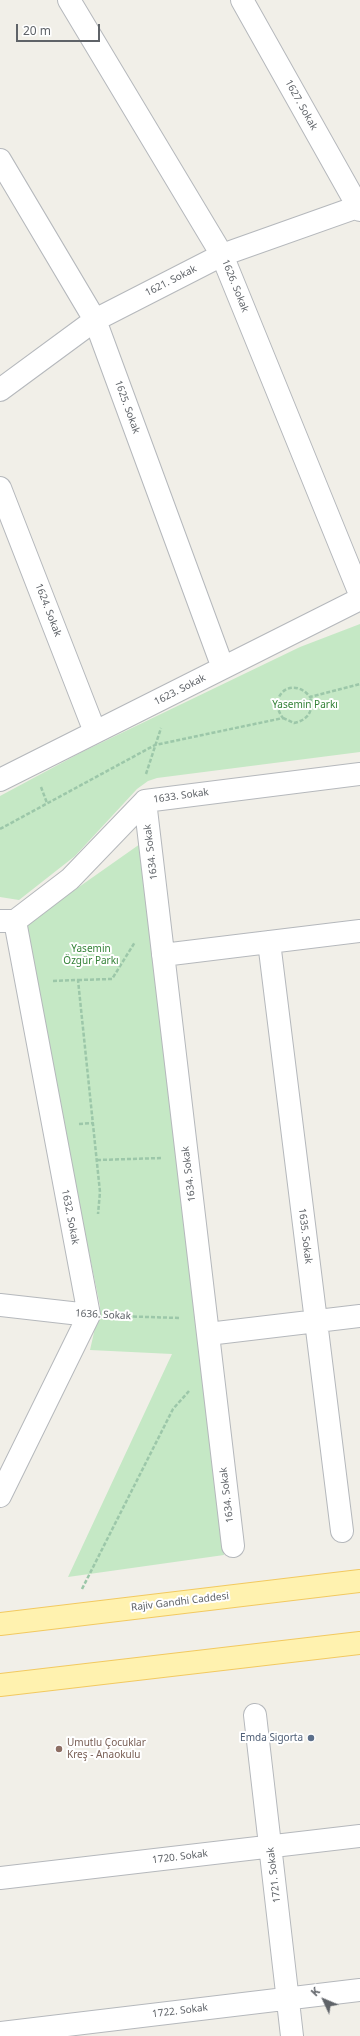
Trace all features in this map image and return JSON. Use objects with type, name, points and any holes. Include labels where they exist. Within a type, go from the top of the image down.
[{"type":"main road","name":"Rajiv Gandhi Caddesi","points":[[0,1624],[360,1581]]},
{"type":"main road","points":[[0,1685],[360,1644]]},
{"type":"street","name":"1626. Sokak","points":[[69,0],[222,255],[360,594]]},
{"type":"street","name":"1627. Sokak","points":[[242,0],[360,207]]},
{"type":"street","name":"1625. Sokak","points":[[0,160],[95,320],[223,668]]},
{"type":"street","name":"1621. Sokak","points":[[0,390],[95,320],[222,255],[360,207]]},
{"type":"street","name":"1624. Sokak","points":[[0,488],[96,732]]},
{"type":"street","name":"1623. Sokak","points":[[0,780],[360,599]]},
{"type":"street","name":"1633. Sokak","points":[[8,921],[84,866],[145,801],[360,774]]},
{"type":"street","name":"1634. Sokak","points":[[145,801],[233,1546]]},
{"type":"street","name":"1632. Sokak","points":[[8,921],[26,982],[89,1315]]},
{"type":"street","points":[[163,955],[360,932]]},
{"type":"street","name":"1635. Sokak","points":[[269,942],[342,1531]]},
{"type":"street","name":"1636. Sokak","points":[[0,1305],[89,1315]]},
{"type":"street","points":[[0,1496],[89,1315]]},
{"type":"street","points":[[207,1326],[316,1321],[360,1316]]},
{"type":"street","name":"1721. Sokak","points":[[255,1715],[292,2036]]},
{"type":"street","name":"1720. Sokak","points":[[0,1878],[360,1836]]},
{"type":"street","name":"1722. Sokak","points":[[0,2033],[360,1990]]},
{"type":"path","points":[[310,697],[360,684]]},
{"type":"path","points":[[0,829],[155,745],[283,718],[294,723],[306,719],[312,709],[310,697],[302,689],[291,688],[282,693],[277,703],[278,709],[283,718]]},
{"type":"path","points":[[145,801],[145,776],[162,725],[165,698]]},
{"type":"path","points":[[26,982],[112,979],[146,926],[160,924]]},
{"type":"path","points":[[78,980],[100,1192],[98,1215]]},
{"type":"path","points":[[97,1160],[187,1157]]},
{"type":"path","name":"1636. Sokak","points":[[89,1315],[207,1326]]},
{"type":"path","points":[[68,1616],[173,1409],[212,1365]]},
{"type":"green space","name":"Yasemin Parkı","points":[[360,624],[360,752],[157,778],[148,781],[137,789],[75,856],[19,900],[0,897],[0,796],[82,752],[300,647]]},
{"type":"green space","name":"Yasemin Özgür Parkı","points":[[140,844],[224,1555],[68,1577],[172,1354],[90,1350],[100,1306],[22,927]]},
{"type":"place","name":"Emda Sigorta","points":[[311,1738]]},
{"type":"place","name":"Umutlu Çocuklar Kreş - Anaokulu","points":[[59,1749]]}]
